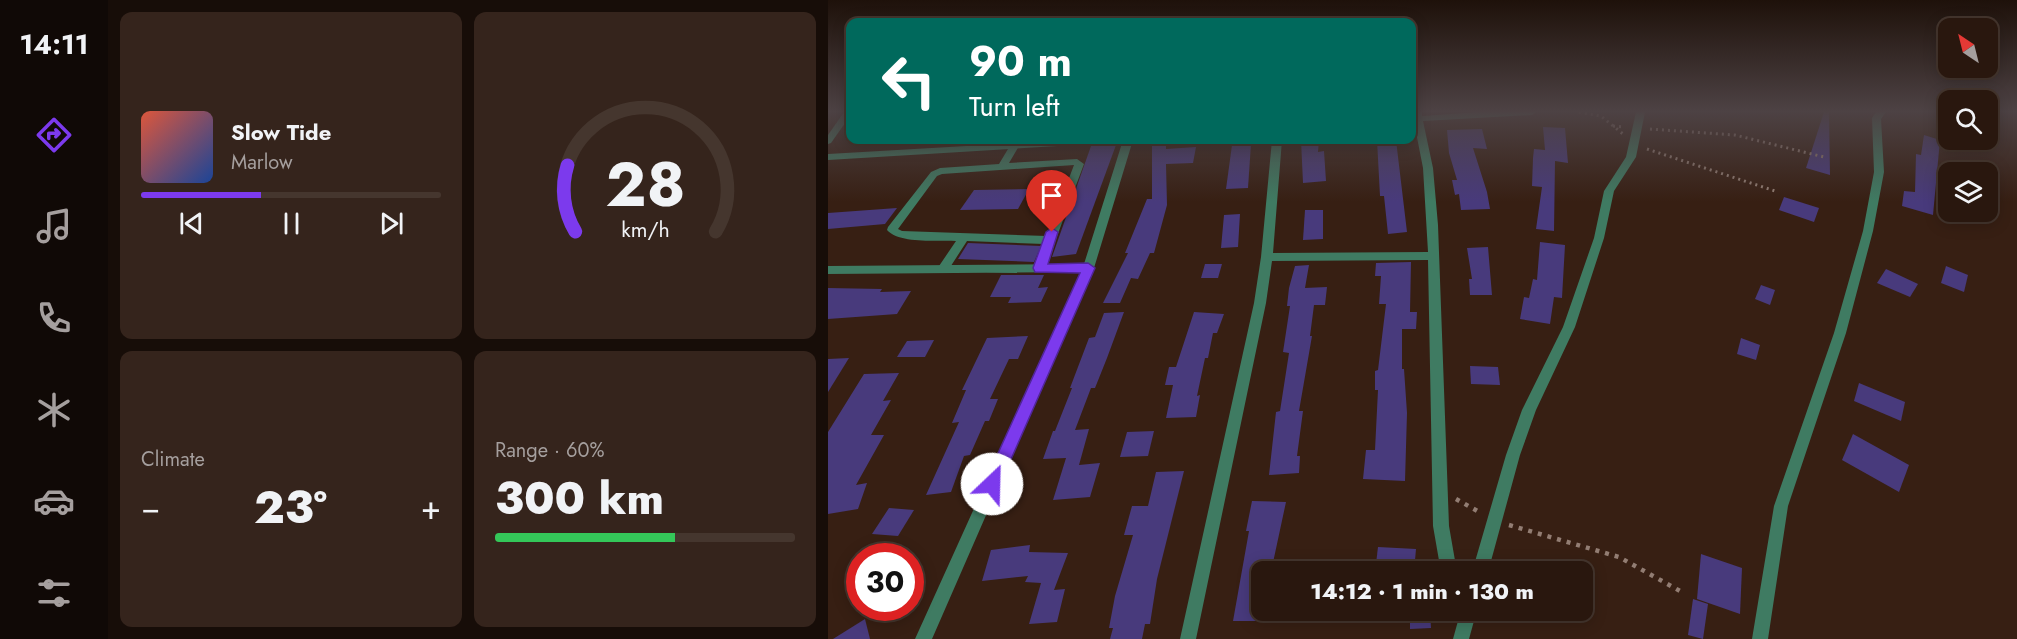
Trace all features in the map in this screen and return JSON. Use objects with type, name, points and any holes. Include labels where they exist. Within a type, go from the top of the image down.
[{"type":"street","points":[[1421,142],[1428,168],[1434,256],[1441,526],[1447,561]]},
{"type":"street","points":[[1760,639],[1782,506],[1840,333],[1868,231],[1879,172],[1877,142]]},
{"type":"street","points":[[828,158],[1045,144]]},
{"type":"street","points":[[923,639],[1088,268],[1127,144]]},
{"type":"street","points":[[1188,639],[1260,303],[1267,257],[1277,144]]},
{"type":"street","points":[[1483,561],[1529,410],[1569,327],[1599,238],[1609,191],[1631,157],[1634,144]]},
{"type":"street","points":[[1004,166],[1014,146]]},
{"type":"street","points":[[1040,268],[1079,164],[1068,161],[940,171],[934,174],[892,230],[900,235],[1049,240]]},
{"type":"street","points":[[943,269],[964,237]]},
{"type":"street","points":[[1267,257],[1434,256]]},
{"type":"street","points":[[829,271],[1088,268]]},
{"type":"street","points":[[1461,639],[1464,621]]},
{"type":"path","points":[[1631,142],[1775,191]]},
{"type":"path","points":[[1762,142],[1824,157]]},
{"type":"path","points":[[1440,489],[1495,521],[1619,558],[1680,591]]},
{"type":"building","points":[[1448,142],[1485,142],[1487,149],[1473,148],[1490,209],[1461,210],[1459,194],[1455,195],[1452,180],[1457,180]]},
{"type":"building","points":[[1544,142],[1566,142],[1568,163],[1555,161],[1554,231],[1536,229],[1542,187],[1532,186],[1534,149],[1545,150]]},
{"type":"building","points":[[1814,142],[1829,142],[1830,175],[1806,168]]},
{"type":"building","points":[[1923,142],[1938,142],[1933,215],[1902,206],[1904,191],[1915,192],[1916,154],[1921,155]]},
{"type":"building","points":[[1152,144],[1166,144],[1166,149],[1196,147],[1193,163],[1166,164],[1167,205],[1154,253],[1150,253],[1138,279],[1131,278],[1120,303],[1103,303],[1128,253],[1125,253],[1147,199],[1152,199]]},
{"type":"building","points":[[1251,144],[1248,188],[1226,189],[1232,145]]},
{"type":"building","points":[[1301,144],[1319,144],[1318,152],[1324,151],[1326,181],[1303,183]]},
{"type":"building","points":[[1377,144],[1396,144],[1407,232],[1388,234],[1384,196],[1380,196]]},
{"type":"building","points":[[1116,145],[1076,254],[1052,257],[1091,146]]},
{"type":"building","points":[[1029,189],[1018,209],[960,210],[974,190]]},
{"type":"building","points":[[1784,197],[1819,208],[1814,222],[1779,210]]},
{"type":"building","points":[[897,208],[885,224],[828,229],[828,213]]},
{"type":"building","points":[[1305,210],[1323,210],[1323,239],[1303,240]]},
{"type":"building","points":[[1240,214],[1238,247],[1221,248],[1224,215]]},
{"type":"building","points":[[1540,242],[1565,245],[1562,298],[1554,297],[1550,324],[1520,319],[1524,297],[1529,298],[1533,279],[1537,280]]},
{"type":"building","points":[[968,243],[1041,246],[1034,262],[958,259]]},
{"type":"building","points":[[1488,247],[1492,295],[1470,295],[1469,279],[1472,279],[1467,248]]},
{"type":"building","points":[[1411,262],[1410,312],[1417,312],[1416,329],[1402,329],[1402,369],[1404,369],[1407,413],[1405,481],[1363,479],[1366,450],[1375,450],[1378,390],[1375,390],[1375,371],[1378,370],[1386,304],[1379,304],[1381,276],[1375,276],[1376,263]]},
{"type":"building","points":[[1205,264],[1222,264],[1218,278],[1201,278]]},
{"type":"building","points":[[1309,265],[1305,288],[1327,287],[1325,305],[1314,305],[1310,336],[1312,336],[1299,411],[1303,411],[1297,456],[1300,456],[1299,473],[1269,475],[1276,412],[1280,411],[1289,353],[1283,352],[1290,306],[1287,306],[1289,288],[1295,266]]},
{"type":"building","points":[[1946,266],[1968,275],[1964,292],[1941,283]]},
{"type":"building","points":[[1886,269],[1918,284],[1910,297],[1877,283]]},
{"type":"building","points":[[1001,275],[1044,275],[1038,288],[1048,287],[1041,302],[1008,303],[1011,297],[990,297]]},
{"type":"building","points":[[1761,285],[1775,290],[1770,305],[1755,299]]},
{"type":"building","points":[[828,288],[882,289],[880,292],[911,291],[897,314],[828,319]]},
{"type":"building","points":[[1124,312],[1095,388],[1091,388],[1075,430],[1089,429],[1079,465],[1100,463],[1090,497],[1053,500],[1066,458],[1043,459],[1053,431],[1055,431],[1072,388],[1070,388],[1089,338],[1095,337],[1104,313]]},
{"type":"building","points":[[1194,312],[1224,314],[1217,333],[1213,333],[1208,358],[1205,358],[1197,396],[1200,395],[1196,417],[1166,418],[1173,385],[1165,385],[1169,367],[1176,367]]},
{"type":"building","points":[[1028,336],[1018,359],[1009,359],[990,399],[998,399],[989,421],[985,421],[970,455],[964,456],[951,492],[926,495],[959,422],[952,423],[966,390],[962,390],[987,338]]},
{"type":"building","points":[[1741,338],[1760,345],[1756,360],[1737,354]]},
{"type":"building","points":[[934,340],[925,357],[897,357],[907,341]]},
{"type":"building","points":[[849,358],[828,392],[828,359]]},
{"type":"building","points":[[1470,366],[1498,367],[1500,385],[1471,384]]},
{"type":"building","points":[[899,373],[883,401],[891,400],[871,435],[884,435],[856,485],[867,483],[858,509],[828,514],[828,432],[864,374]]},
{"type":"building","points":[[1859,383],[1905,402],[1901,421],[1854,401]]},
{"type":"building","points":[[1154,431],[1148,456],[1120,457],[1127,432]]},
{"type":"building","points":[[1853,434],[1909,465],[1899,492],[1842,460]]},
{"type":"building","points":[[1184,471],[1157,579],[1150,624],[1145,624],[1142,639],[1110,639],[1113,628],[1109,628],[1115,596],[1133,535],[1124,535],[1132,506],[1148,506],[1156,472]]},
{"type":"building","points":[[1252,501],[1286,502],[1273,561],[1251,561],[1251,621],[1233,621],[1249,531],[1246,531]]},
{"type":"building","points":[[889,508],[914,510],[898,536],[872,534]]},
{"type":"building","points":[[1030,545],[1029,552],[1068,553],[1054,590],[1065,589],[1057,622],[1029,624],[1041,583],[1025,582],[1028,576],[982,581],[991,550]]},
{"type":"building","points":[[1378,547],[1416,549],[1415,561],[1376,561]]},
{"type":"building","points":[[1701,554],[1742,568],[1740,614],[1697,599]]},
{"type":"building","points":[[1693,599],[1708,604],[1703,639],[1688,635]]},
{"type":"building","points":[[862,621],[866,621],[870,639],[833,639]]},
{"type":"building","points":[[1410,621],[1431,621],[1431,628],[1410,629]]},
{"type":"route","points":[[992,484],[1088,268],[1040,268],[1052,232]]}]
